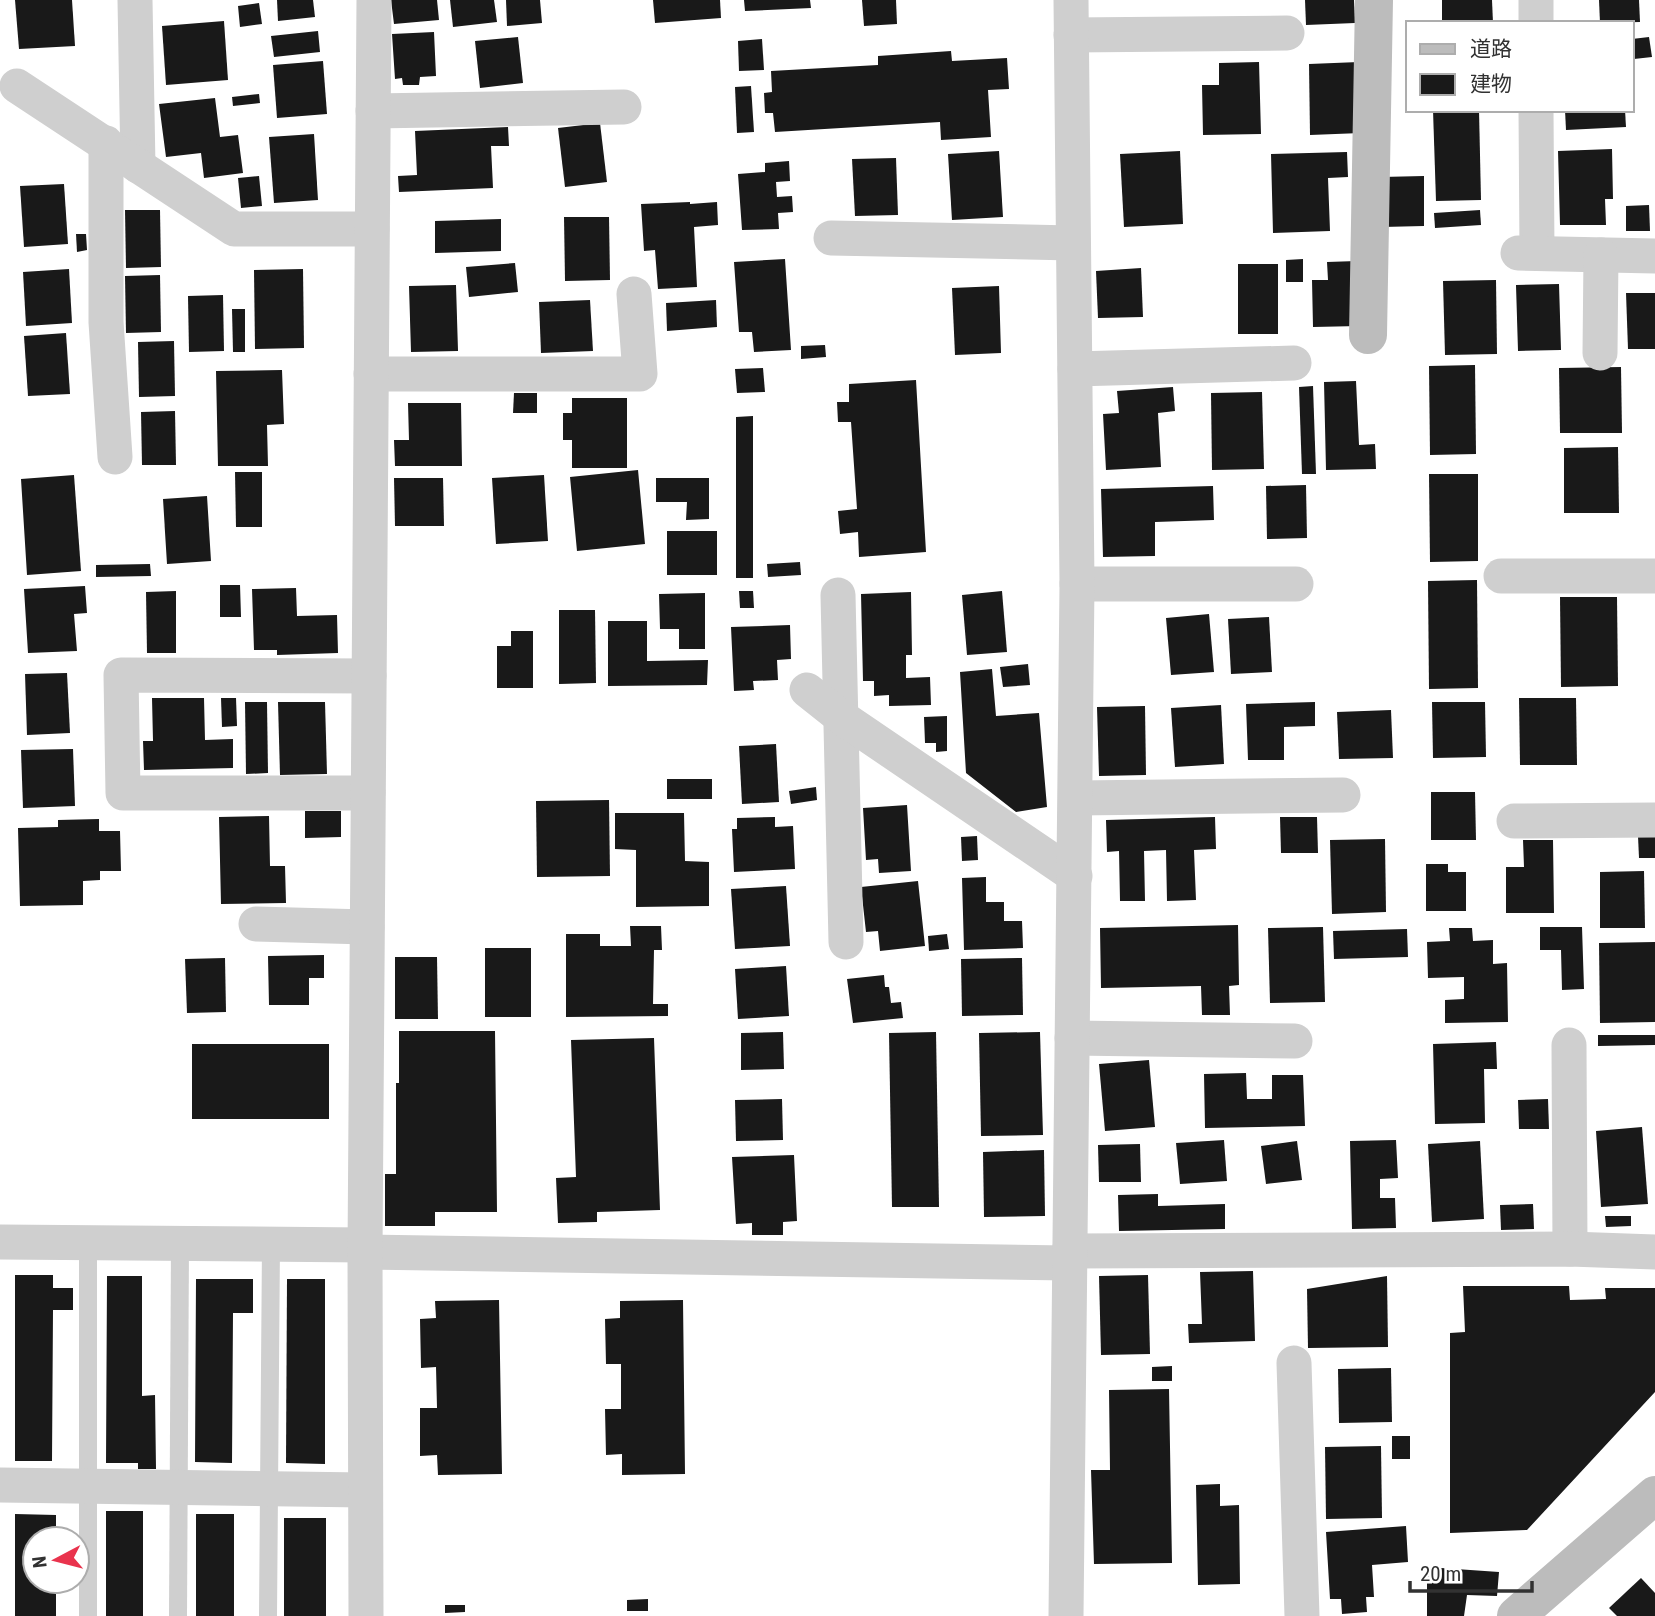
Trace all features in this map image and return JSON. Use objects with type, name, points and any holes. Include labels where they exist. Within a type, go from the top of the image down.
[{"type":"street","points":[[135,0],[138,166]]},
{"type":"street","points":[[366,1616],[365,1248],[374,0]]},
{"type":"street","points":[[1066,1616],[1077,584],[1071,0]]},
{"type":"street","points":[[1368,335],[1374,0]]},
{"type":"street","points":[[1536,0],[1536,21]]},
{"type":"street","points":[[1071,34],[1287,33]]},
{"type":"street","points":[[17,86],[234,229],[372,229]]},
{"type":"street","points":[[373,111],[624,107]]},
{"type":"street","points":[[1536,112],[1527,253],[1655,256]]},
{"type":"street","points":[[106,143],[106,322],[115,457]]},
{"type":"street","points":[[831,238],[1073,243]]},
{"type":"street","points":[[1600,353],[1601,255]]},
{"type":"street","points":[[371,374],[640,374],[634,294]]},
{"type":"street","points":[[1075,369],[1294,363]]},
{"type":"street","points":[[1501,576],[1655,576]]},
{"type":"street","points":[[1077,584],[1296,584]]},
{"type":"street","points":[[838,595],[846,942]]},
{"type":"street","points":[[368,793],[124,793],[121,675],[369,676]]},
{"type":"street","points":[[807,690],[841,717],[1075,876]]},
{"type":"street","points":[[1076,798],[1343,794]]},
{"type":"street","points":[[1514,821],[1655,820]]},
{"type":"street","points":[[256,924],[367,927]]},
{"type":"street","points":[[1072,1038],[1295,1041]]},
{"type":"street","points":[[1569,1045],[1570,1249]]},
{"type":"street","points":[[0,1242],[1068,1257],[1570,1249],[1655,1252]]},
{"type":"street","points":[[1294,1363],[1302,1616]]},
{"type":"street","points":[[0,1485],[366,1490]]},
{"type":"street","points":[[1516,1616],[1655,1495]]},
{"type":"lane","points":[[88,1242],[88,1616]]},
{"type":"lane","points":[[178,1616],[180,1243]]},
{"type":"lane","points":[[268,1616],[271,1244]]},
{"type":"building","points":[[15,0],[72,0],[75,46],[19,49]]},
{"type":"building","points":[[277,0],[313,0],[315,17],[278,21]]},
{"type":"building","points":[[391,0],[437,0],[439,20],[394,24]]},
{"type":"building","points":[[450,0],[494,0],[497,22],[453,27]]},
{"type":"building","points":[[506,0],[540,0],[542,23],[507,26]]},
{"type":"building","points":[[653,0],[720,0],[721,18],[655,23]]},
{"type":"building","points":[[744,0],[810,0],[811,8],[745,11]]},
{"type":"building","points":[[862,0],[896,0],[897,24],[864,26]]},
{"type":"building","points":[[1305,0],[1354,0],[1355,23],[1306,25]]},
{"type":"building","points":[[1442,0],[1492,0],[1493,21],[1442,21]]},
{"type":"building","points":[[1599,0],[1639,0],[1640,22],[1600,21]]},
{"type":"building","points":[[259,3],[262,24],[240,27],[238,6]]},
{"type":"building","points":[[224,21],[228,80],[166,85],[162,26]]},
{"type":"building","points":[[318,31],[320,52],[274,57],[271,36]]},
{"type":"building","points":[[434,32],[436,76],[420,77],[419,85],[403,85],[402,78],[395,79],[392,34]]},
{"type":"building","points":[[518,37],[523,83],[480,88],[475,41]]},
{"type":"building","points":[[1649,37],[1652,57],[1634,59],[1634,39]]},
{"type":"building","points":[[762,39],[764,70],[739,71],[738,41]]},
{"type":"building","points":[[951,51],[952,61],[1007,58],[1009,89],[988,90],[991,137],[941,140],[940,122],[775,132],[773,113],[765,113],[764,93],[772,92],[771,71],[878,65],[878,56]]},
{"type":"building","points":[[323,61],[327,114],[277,118],[273,65]]},
{"type":"building","points":[[1259,62],[1261,134],[1203,135],[1202,85],[1219,85],[1219,63]]},
{"type":"building","points":[[1359,62],[1361,133],[1310,135],[1309,64]]},
{"type":"building","points":[[751,86],[754,132],[737,133],[735,87]]},
{"type":"building","points":[[259,94],[260,103],[233,106],[232,97]]},
{"type":"building","points":[[215,98],[220,137],[238,135],[243,173],[204,178],[201,153],[166,157],[159,104]]},
{"type":"building","points":[[1433,112],[1479,112],[1481,200],[1436,201]]},
{"type":"building","points":[[1565,112],[1625,112],[1626,127],[1566,130]]},
{"type":"building","points":[[600,123],[607,182],[565,187],[558,128]]},
{"type":"building","points":[[508,127],[509,146],[491,146],[493,188],[399,192],[398,176],[417,175],[415,131]]},
{"type":"building","points":[[314,134],[318,200],[274,203],[269,137]]},
{"type":"building","points":[[1612,149],[1613,199],[1605,199],[1606,225],[1560,225],[1558,151]]},
{"type":"building","points":[[999,151],[1003,217],[952,220],[948,154]]},
{"type":"building","points":[[1180,151],[1183,224],[1124,227],[1120,154]]},
{"type":"building","points":[[1347,152],[1348,177],[1328,178],[1330,231],[1273,233],[1271,154]]},
{"type":"building","points":[[896,158],[898,215],[855,216],[852,159]]},
{"type":"building","points":[[789,161],[790,181],[776,182],[777,197],[792,196],[793,212],[778,213],[779,229],[742,230],[738,174],[765,172],[765,163]]},
{"type":"building","points":[[259,176],[262,206],[241,208],[238,178]]},
{"type":"building","points":[[1424,176],[1424,226],[1382,227],[1381,177]]},
{"type":"building","points":[[64,184],[68,244],[24,247],[20,186]]},
{"type":"building","points":[[717,202],[718,225],[694,227],[697,287],[658,289],[655,250],[644,251],[641,204]]},
{"type":"building","points":[[1649,205],[1650,231],[1626,231],[1626,206]]},
{"type":"building","points":[[125,210],[160,210],[161,267],[126,268]]},
{"type":"building","points":[[1480,210],[1481,225],[1435,228],[1434,213]]},
{"type":"building","points":[[564,217],[609,217],[610,280],[565,281]]},
{"type":"building","points":[[501,219],[501,251],[435,253],[435,221]]},
{"type":"building","points":[[76,234],[86,234],[87,250],[77,252]]},
{"type":"building","points":[[785,259],[791,350],[754,352],[752,332],[739,332],[734,262]]},
{"type":"building","points":[[1303,259],[1303,282],[1286,282],[1286,260]]},
{"type":"building","points":[[1357,261],[1359,326],[1313,327],[1312,280],[1328,280],[1327,262]]},
{"type":"building","points":[[515,263],[518,292],[469,297],[466,267]]},
{"type":"building","points":[[1238,264],[1278,264],[1278,334],[1238,334]]},
{"type":"building","points":[[1141,268],[1143,317],[1098,318],[1096,271]]},
{"type":"building","points":[[69,269],[72,323],[26,326],[23,272]]},
{"type":"building","points":[[303,269],[304,348],[255,349],[254,270]]},
{"type":"building","points":[[160,275],[161,332],[126,333],[125,276]]},
{"type":"building","points":[[1496,280],[1497,354],[1445,355],[1443,281]]},
{"type":"building","points":[[1559,284],[1561,350],[1518,351],[1516,285]]},
{"type":"building","points":[[456,285],[458,351],[411,352],[409,286]]},
{"type":"building","points":[[999,286],[1001,353],[955,355],[952,288]]},
{"type":"building","points":[[1626,293],[1655,293],[1655,349],[1628,349]]},
{"type":"building","points":[[223,295],[224,351],[189,352],[188,296]]},
{"type":"building","points":[[590,300],[593,351],[541,353],[539,302]]},
{"type":"building","points":[[716,300],[717,327],[667,331],[666,303]]},
{"type":"building","points":[[232,309],[245,309],[245,352],[233,352]]},
{"type":"building","points":[[66,333],[70,394],[28,396],[24,336]]},
{"type":"building","points":[[174,341],[175,396],[139,397],[138,342]]},
{"type":"building","points":[[825,345],[826,357],[801,359],[801,346]]},
{"type":"building","points":[[1475,365],[1476,454],[1430,455],[1429,366]]},
{"type":"building","points":[[1621,367],[1622,433],[1560,433],[1559,368]]},
{"type":"building","points":[[763,368],[765,392],[737,393],[735,369]]},
{"type":"building","points":[[282,370],[284,424],[267,425],[268,466],[218,466],[216,371]]},
{"type":"building","points":[[916,380],[926,552],[859,557],[858,532],[840,534],[838,511],[857,509],[851,422],[838,422],[837,402],[849,402],[849,384]]},
{"type":"building","points":[[1356,381],[1359,445],[1375,444],[1376,469],[1326,470],[1324,382]]},
{"type":"building","points":[[1313,386],[1316,474],[1302,474],[1299,387]]},
{"type":"building","points":[[1173,387],[1175,411],[1158,413],[1161,467],[1106,470],[1103,414],[1119,413],[1117,391]]},
{"type":"building","points":[[1262,392],[1264,469],[1212,470],[1211,393]]},
{"type":"building","points":[[514,393],[537,393],[537,413],[513,413]]},
{"type":"building","points":[[572,398],[627,398],[627,468],[572,468],[572,440],[563,440],[563,413],[572,413]]},
{"type":"building","points":[[408,403],[461,403],[462,466],[395,466],[394,440],[409,440]]},
{"type":"building","points":[[175,411],[176,465],[142,465],[141,412]]},
{"type":"building","points":[[753,416],[753,578],[736,578],[736,417]]},
{"type":"building","points":[[1618,447],[1619,513],[1564,513],[1564,448]]},
{"type":"building","points":[[638,470],[645,544],[577,551],[570,477]]},
{"type":"building","points":[[235,472],[262,472],[262,527],[236,527]]},
{"type":"building","points":[[1429,474],[1478,474],[1478,561],[1430,562]]},
{"type":"building","points":[[74,475],[81,571],[27,575],[21,479]]},
{"type":"building","points":[[544,475],[548,541],[496,544],[492,478]]},
{"type":"building","points":[[394,478],[443,478],[444,526],[395,526]]},
{"type":"building","points":[[656,478],[709,478],[709,519],[686,520],[687,502],[656,502]]},
{"type":"building","points":[[1306,485],[1307,538],[1267,539],[1266,486]]},
{"type":"building","points":[[1213,486],[1214,520],[1155,522],[1155,556],[1103,557],[1101,489]]},
{"type":"building","points":[[207,496],[211,561],[167,564],[163,499]]},
{"type":"building","points":[[667,531],[717,531],[717,575],[667,575]]},
{"type":"building","points":[[800,562],[801,575],[768,577],[767,564]]},
{"type":"building","points":[[150,564],[151,576],[96,577],[96,565]]},
{"type":"building","points":[[1477,580],[1478,688],[1429,689],[1428,581]]},
{"type":"building","points":[[220,585],[240,585],[241,617],[220,617]]},
{"type":"building","points":[[85,586],[87,613],[74,614],[77,651],[28,653],[24,589]]},
{"type":"building","points":[[296,588],[297,616],[337,615],[338,653],[277,655],[277,650],[254,650],[252,589]]},
{"type":"building","points":[[176,591],[176,653],[147,653],[146,592]]},
{"type":"building","points":[[739,591],[753,591],[754,608],[740,608]]},
{"type":"building","points":[[1002,591],[1007,652],[967,655],[962,595]]},
{"type":"building","points":[[911,592],[912,655],[906,655],[906,678],[930,677],[931,705],[889,706],[889,695],[874,696],[874,681],[863,681],[861,594]]},
{"type":"building","points":[[705,593],[705,649],[679,649],[679,629],[660,629],[659,594]]},
{"type":"building","points":[[1560,597],[1617,597],[1618,686],[1561,687]]},
{"type":"building","points":[[559,610],[595,610],[596,683],[559,684]]},
{"type":"building","points":[[1209,614],[1214,672],[1171,675],[1166,618]]},
{"type":"building","points":[[1269,617],[1272,672],[1231,674],[1228,619]]},
{"type":"building","points":[[608,621],[647,621],[647,661],[708,660],[707,685],[608,686]]},
{"type":"building","points":[[790,625],[791,659],[777,660],[778,680],[753,681],[754,690],[734,691],[731,627]]},
{"type":"building","points":[[511,631],[533,631],[533,688],[497,688],[497,646],[511,646]]},
{"type":"building","points":[[1028,664],[1030,685],[1003,687],[1000,667]]},
{"type":"building","points":[[992,669],[996,716],[1039,713],[1047,807],[1016,812],[966,773],[960,672]]},
{"type":"building","points":[[67,673],[70,733],[27,735],[25,674]]},
{"type":"building","points":[[152,698],[204,698],[205,740],[233,739],[233,768],[144,770],[143,741],[153,741]]},
{"type":"building","points":[[221,698],[236,698],[237,726],[222,727]]},
{"type":"building","points":[[1519,698],[1576,698],[1577,765],[1520,765]]},
{"type":"building","points":[[245,702],[267,702],[268,773],[246,774]]},
{"type":"building","points":[[278,702],[325,702],[327,774],[280,775]]},
{"type":"building","points":[[1315,702],[1315,726],[1284,727],[1284,760],[1248,760],[1246,704]]},
{"type":"building","points":[[1432,702],[1485,702],[1486,757],[1433,758]]},
{"type":"building","points":[[1221,705],[1224,764],[1175,767],[1171,708]]},
{"type":"building","points":[[1145,706],[1146,775],[1099,776],[1097,707]]},
{"type":"building","points":[[1391,710],[1393,758],[1339,759],[1337,712]]},
{"type":"building","points":[[947,716],[947,751],[936,752],[936,743],[925,743],[924,717]]},
{"type":"building","points":[[776,744],[779,802],[742,804],[739,746]]},
{"type":"building","points":[[73,749],[75,806],[23,808],[21,750]]},
{"type":"building","points":[[667,779],[712,779],[712,799],[667,799]]},
{"type":"building","points":[[816,787],[817,800],[791,804],[789,791]]},
{"type":"building","points":[[1431,792],[1475,792],[1476,840],[1431,840]]},
{"type":"building","points":[[609,800],[610,876],[537,877],[536,801]]},
{"type":"building","points":[[907,805],[911,871],[879,873],[878,859],[866,860],[863,808]]},
{"type":"building","points":[[305,811],[341,811],[341,837],[305,838]]},
{"type":"building","points":[[615,813],[684,813],[685,861],[709,862],[709,906],[636,907],[636,850],[615,849]]},
{"type":"building","points":[[269,816],[270,866],[285,866],[286,903],[221,904],[219,817]]},
{"type":"building","points":[[775,817],[775,827],[793,826],[795,869],[734,872],[732,829],[737,829],[737,818]]},
{"type":"building","points":[[1215,817],[1216,849],[1194,850],[1196,900],[1167,901],[1166,850],[1144,851],[1145,901],[1120,901],[1119,851],[1107,852],[1106,820]]},
{"type":"building","points":[[1280,817],[1317,817],[1318,853],[1281,853]]},
{"type":"building","points":[[99,819],[99,831],[120,831],[121,871],[100,871],[100,880],[83,881],[83,905],[20,906],[18,828],[58,827],[58,820]]},
{"type":"building","points":[[977,836],[978,860],[962,861],[961,837]]},
{"type":"building","points":[[1638,836],[1655,836],[1655,858],[1639,858]]},
{"type":"building","points":[[1385,839],[1386,912],[1332,914],[1330,840]]},
{"type":"building","points":[[1523,840],[1553,840],[1554,913],[1506,913],[1506,867],[1524,867]]},
{"type":"building","points":[[1426,864],[1448,864],[1448,872],[1466,872],[1466,911],[1426,911]]},
{"type":"building","points":[[1644,871],[1645,928],[1600,928],[1600,872]]},
{"type":"building","points":[[986,877],[986,902],[1004,902],[1004,921],[1022,921],[1023,948],[964,950],[962,878]]},
{"type":"building","points":[[918,881],[925,946],[880,951],[878,931],[866,932],[861,887]]},
{"type":"building","points":[[786,886],[790,946],[735,949],[731,889]]},
{"type":"building","points":[[1238,925],[1239,985],[1229,986],[1230,1015],[1202,1015],[1201,986],[1101,988],[1100,928]]},
{"type":"building","points":[[630,926],[661,926],[662,950],[654,950],[653,1004],[668,1004],[668,1016],[566,1017],[566,934],[600,934],[600,946],[631,946]]},
{"type":"building","points":[[1323,927],[1325,1002],[1270,1003],[1268,928]]},
{"type":"building","points":[[1540,927],[1582,927],[1584,989],[1562,990],[1561,950],[1540,950]]},
{"type":"building","points":[[1449,928],[1472,928],[1473,941],[1493,940],[1493,964],[1507,963],[1508,1022],[1445,1023],[1445,1000],[1464,999],[1464,977],[1428,978],[1427,942],[1450,941]]},
{"type":"building","points":[[1407,929],[1408,957],[1334,959],[1333,931]]},
{"type":"building","points":[[947,934],[949,949],[929,951],[928,936]]},
{"type":"building","points":[[1655,942],[1655,1022],[1600,1023],[1599,943]]},
{"type":"building","points":[[485,948],[531,948],[531,1017],[485,1017]]},
{"type":"building","points":[[324,955],[324,978],[309,978],[309,1005],[269,1005],[268,956]]},
{"type":"building","points":[[395,957],[437,957],[438,1019],[395,1019]]},
{"type":"building","points":[[225,958],[226,1012],[187,1013],[185,959]]},
{"type":"building","points":[[1022,958],[1023,1015],[962,1016],[961,959]]},
{"type":"building","points":[[786,966],[789,1016],[738,1019],[735,969]]},
{"type":"building","points":[[884,975],[891,1003],[901,1002],[903,1018],[853,1023],[847,979]]},
{"type":"building","points":[[399,1031],[495,1031],[497,1212],[435,1212],[435,1226],[385,1226],[385,1174],[396,1174]]},
{"type":"building","points":[[783,1032],[784,1069],[741,1070],[741,1033]]},
{"type":"building","points":[[936,1032],[939,1207],[892,1207],[889,1033]]},
{"type":"building","points":[[1040,1032],[1043,1135],[981,1136],[979,1033]]},
{"type":"building","points":[[1598,1035],[1655,1035],[1655,1045],[1598,1046]]},
{"type":"building","points":[[654,1038],[660,1210],[597,1212],[597,1222],[558,1223],[556,1178],[576,1177],[571,1040]]},
{"type":"building","points":[[1496,1042],[1497,1069],[1484,1069],[1485,1123],[1435,1124],[1433,1044]]},
{"type":"building","points":[[192,1044],[329,1044],[329,1119],[192,1119]]},
{"type":"building","points":[[1149,1060],[1155,1127],[1105,1131],[1099,1064]]},
{"type":"building","points":[[1246,1073],[1247,1099],[1272,1099],[1272,1075],[1303,1075],[1305,1126],[1205,1128],[1204,1074]]},
{"type":"building","points":[[782,1099],[783,1140],[736,1141],[735,1100]]},
{"type":"building","points":[[1548,1099],[1549,1129],[1519,1129],[1518,1100]]},
{"type":"building","points":[[1642,1127],[1648,1204],[1601,1207],[1596,1131]]},
{"type":"building","points":[[1224,1140],[1227,1181],[1180,1184],[1176,1143]]},
{"type":"building","points":[[1396,1140],[1398,1178],[1380,1179],[1380,1198],[1395,1198],[1396,1228],[1352,1229],[1350,1141]]},
{"type":"building","points":[[1297,1141],[1302,1180],[1266,1184],[1261,1146]]},
{"type":"building","points":[[1480,1141],[1484,1219],[1432,1222],[1428,1144]]},
{"type":"building","points":[[1140,1144],[1141,1182],[1099,1182],[1098,1145]]},
{"type":"building","points":[[1044,1150],[1045,1216],[984,1217],[983,1152]]},
{"type":"building","points":[[794,1155],[797,1221],[783,1222],[783,1235],[752,1235],[752,1223],[736,1224],[732,1157]]},
{"type":"building","points":[[1158,1194],[1158,1206],[1225,1204],[1225,1229],[1119,1231],[1118,1195]]},
{"type":"building","points":[[1533,1204],[1534,1229],[1501,1230],[1500,1205]]},
{"type":"building","points":[[1605,1216],[1631,1216],[1631,1226],[1606,1227]]},
{"type":"building","points":[[1253,1271],[1255,1341],[1189,1343],[1188,1324],[1202,1324],[1200,1272]]},
{"type":"building","points":[[15,1275],[53,1275],[53,1288],[73,1288],[73,1310],[53,1310],[52,1461],[15,1461]]},
{"type":"building","points":[[1148,1275],[1150,1354],[1101,1355],[1099,1276]]},
{"type":"building","points":[[107,1276],[142,1276],[142,1396],[155,1395],[156,1469],[138,1469],[138,1463],[106,1463]]},
{"type":"building","points":[[1387,1276],[1388,1347],[1308,1348],[1307,1289]]},
{"type":"building","points":[[196,1279],[253,1279],[253,1313],[233,1313],[232,1463],[195,1462]]},
{"type":"building","points":[[287,1279],[325,1279],[325,1464],[286,1463]]},
{"type":"building","points":[[1463,1286],[1569,1286],[1570,1300],[1606,1299],[1605,1288],[1655,1288],[1655,1392],[1527,1530],[1450,1533],[1450,1333],[1465,1332]]},
{"type":"building","points":[[499,1300],[502,1474],[438,1475],[437,1455],[420,1456],[420,1408],[437,1408],[436,1367],[421,1368],[420,1319],[436,1318],[435,1301]]},
{"type":"building","points":[[683,1300],[685,1474],[622,1475],[622,1454],[606,1455],[605,1409],[621,1409],[621,1364],[606,1364],[605,1319],[620,1318],[620,1301]]},
{"type":"building","points":[[1172,1366],[1172,1381],[1152,1381],[1152,1367]]},
{"type":"building","points":[[1391,1368],[1392,1422],[1339,1423],[1338,1369]]},
{"type":"building","points":[[1169,1389],[1172,1563],[1094,1564],[1091,1470],[1110,1470],[1109,1390]]},
{"type":"building","points":[[1392,1436],[1410,1436],[1410,1459],[1392,1459]]},
{"type":"building","points":[[1381,1446],[1382,1518],[1326,1519],[1325,1447]]},
{"type":"building","points":[[1220,1484],[1220,1506],[1239,1505],[1240,1584],[1198,1585],[1196,1485]]},
{"type":"building","points":[[106,1511],[143,1511],[143,1616],[106,1616]]},
{"type":"building","points":[[15,1514],[56,1515],[56,1525],[21,1525],[21,1595],[56,1595],[56,1616],[15,1616]]},
{"type":"building","points":[[196,1514],[234,1514],[234,1616],[196,1616]]},
{"type":"building","points":[[284,1518],[326,1518],[326,1616],[284,1616]]},
{"type":"building","points":[[1406,1526],[1408,1562],[1372,1565],[1374,1597],[1366,1597],[1367,1612],[1342,1614],[1341,1599],[1330,1599],[1326,1532]]},
{"type":"building","points":[[1427,1567],[1499,1572],[1497,1596],[1467,1595],[1464,1616],[1427,1616]]},
{"type":"building","points":[[1641,1578],[1655,1593],[1655,1616],[1617,1616],[1609,1608]]},
{"type":"building","points":[[648,1599],[648,1611],[627,1611],[627,1600]]},
{"type":"building","points":[[445,1605],[465,1605],[465,1612],[445,1613]]}]
